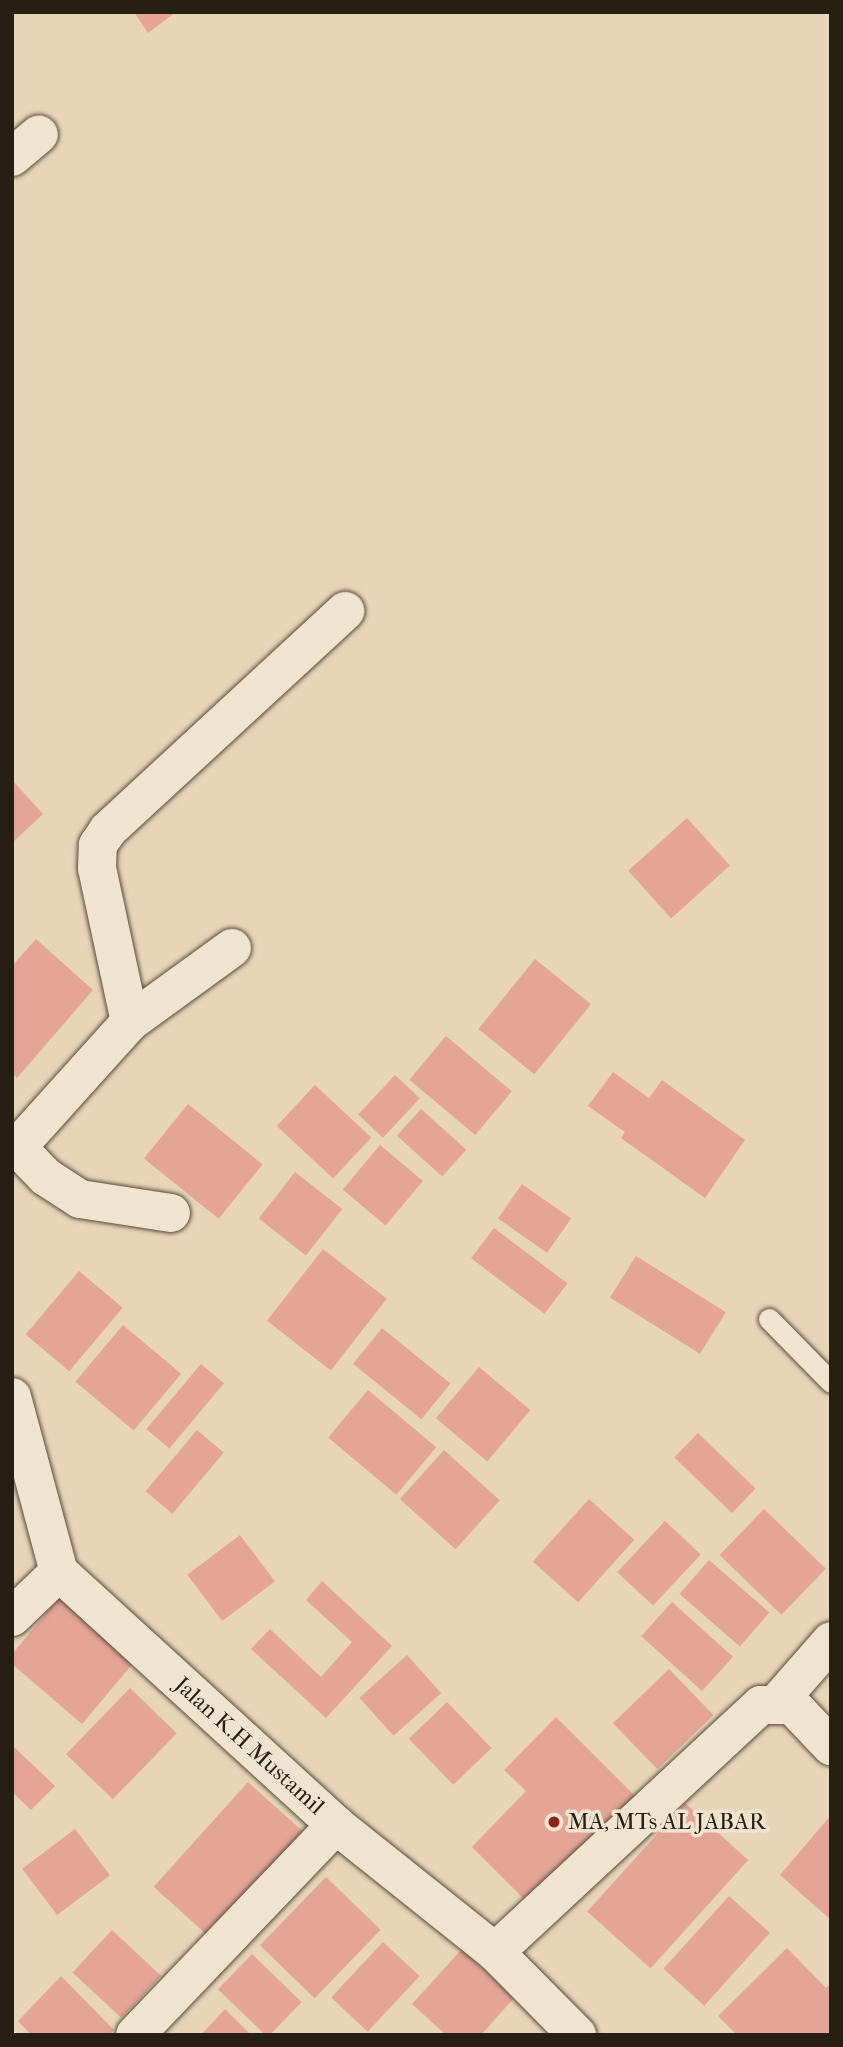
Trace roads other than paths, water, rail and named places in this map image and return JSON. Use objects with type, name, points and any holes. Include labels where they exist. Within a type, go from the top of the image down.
[{"type":"street","points":[[130,1022],[97,868],[98,845],[108,830],[345,611]]},
{"type":"street","points":[[171,1213],[80,1199],[46,1177],[15,1150],[130,1022],[232,948]]},
{"type":"street","points":[[12,1397],[59,1572],[12,1617]]},
{"type":"street","name":"Jalan K.H Mustamil","points":[[59,1572],[335,1825],[495,1952],[578,2035]]},
{"type":"street","points":[[777,1703],[831,1642]]},
{"type":"street","points":[[495,1952],[761,1705],[792,1705],[831,1746]]},
{"type":"street","points":[[135,2035],[335,1825]]},
{"type":"lane","points":[[769,1319],[831,1382]]},
{"type":"place","name":"MA, MTs AL JABAR","points":[[554,1822]]}]
